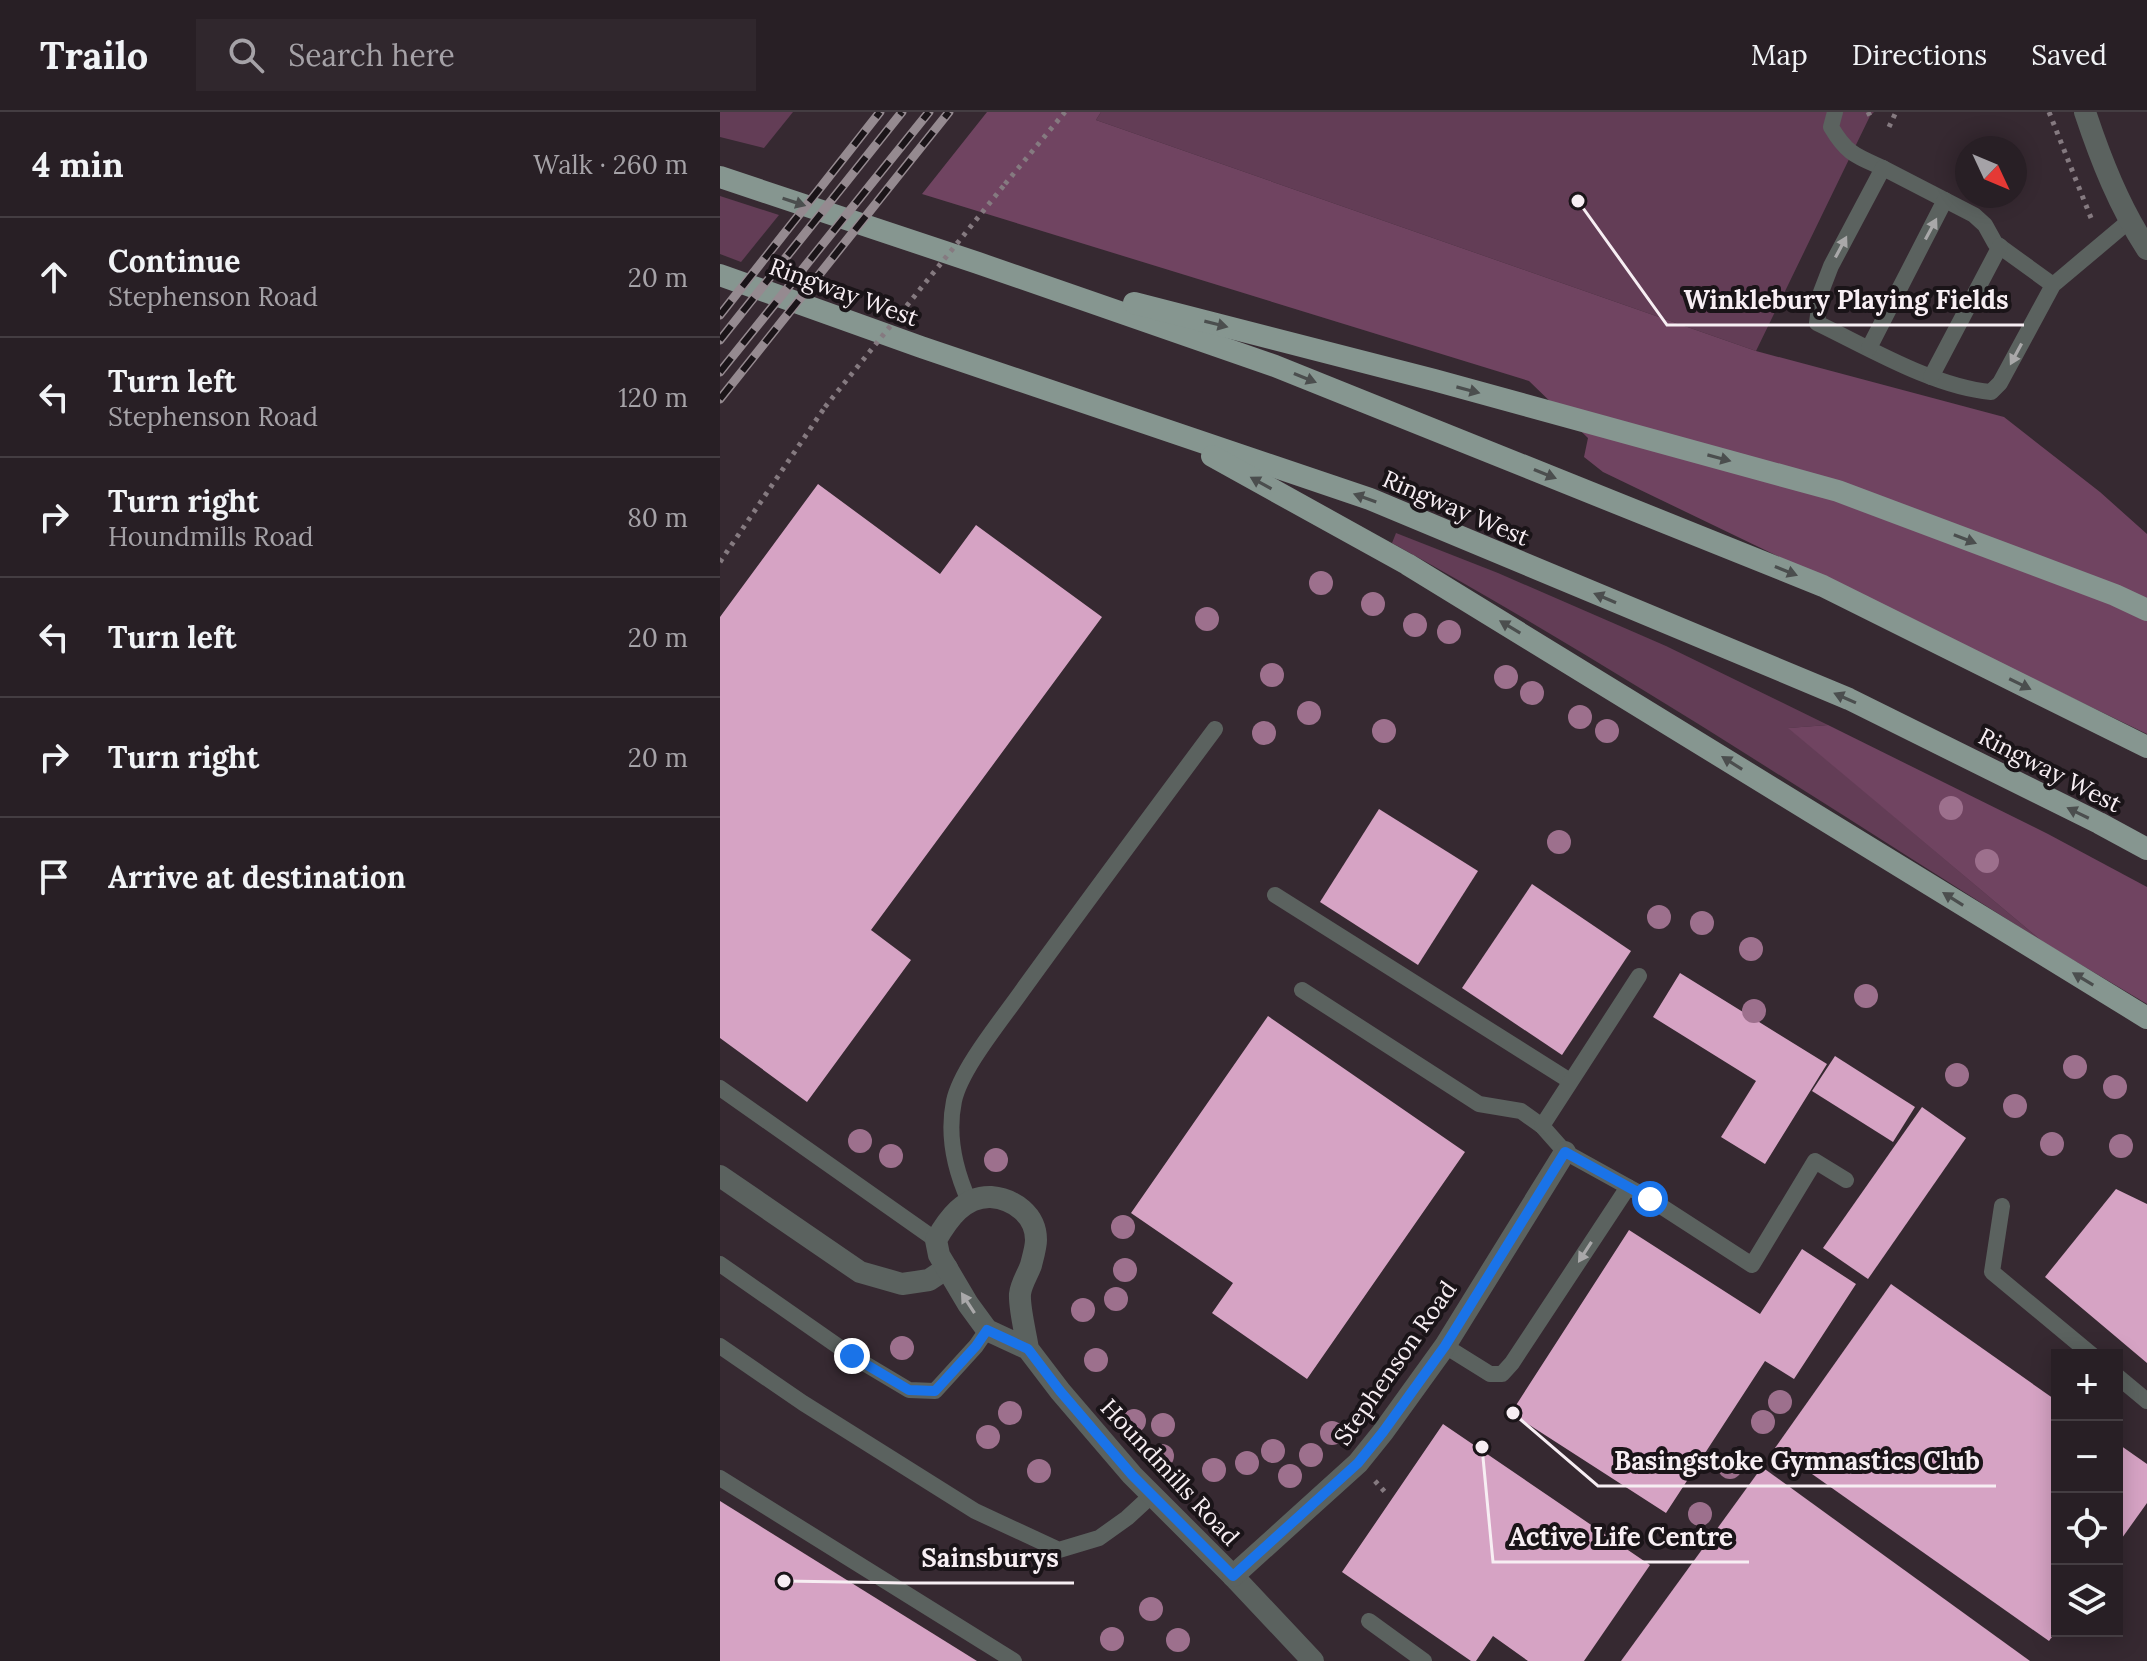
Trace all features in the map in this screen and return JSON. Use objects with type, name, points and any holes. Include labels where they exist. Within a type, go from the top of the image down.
[{"type":"main road","points":[[720,177],[1275,366],[1823,586],[2147,747]]},
{"type":"main road","points":[[978,263],[1434,380],[1838,491],[2115,595],[2147,610]]},
{"type":"main road","name":"Ringway West","points":[[720,275],[950,357],[1370,499],[1849,699],[2147,849]]},
{"type":"main road","points":[[1163,429],[1407,564],[2147,1018]]},
{"type":"street","points":[[2085,112],[2100,158],[2129,221],[2147,249]]},
{"type":"street","name":"Stephenson Road","points":[[1233,1576],[1358,1463],[1445,1346],[1565,1152]]},
{"type":"street","points":[[720,1176],[860,1272],[902,1284],[929,1280],[947,1268]]},
{"type":"street","name":"Houndmills Road","points":[[969,1201],[981,1197],[1006,1199],[1025,1213],[1032,1223],[1036,1240],[1031,1266],[1020,1293],[1028,1349]]},
{"type":"street","points":[[969,1201],[946,1221],[936,1240],[939,1255],[987,1330]]},
{"type":"street","name":"Houndmills Road","points":[[987,1330],[1028,1349],[1132,1475],[1313,1661]]},
{"type":"lane","points":[[1835,112],[1831,127],[1850,153],[1974,215],[1985,225],[1995,243],[2053,285]]},
{"type":"lane","points":[[1883,168],[1831,266],[1821,292],[1817,323],[1931,377],[1972,391],[1991,392],[2000,383],[2053,285],[2129,221]]},
{"type":"lane","points":[[1869,348],[1945,200]]},
{"type":"lane","points":[[1931,377],[2000,246]]},
{"type":"lane","points":[[969,1201],[956,1165],[951,1137],[955,1098],[962,1080],[982,1047],[1215,729]]},
{"type":"lane","points":[[1275,895],[1570,1081]]},
{"type":"lane","points":[[1542,1126],[1639,976]]},
{"type":"lane","points":[[1302,990],[1479,1104],[1521,1111],[1542,1126],[1565,1152],[1628,1187],[1752,1265],[1815,1161],[1846,1180]]},
{"type":"lane","points":[[720,1088],[936,1240]]},
{"type":"lane","points":[[1445,1346],[1490,1374],[1502,1374],[1628,1187]]},
{"type":"lane","points":[[2002,1206],[1992,1272],[2085,1349]]},
{"type":"lane","points":[[720,1264],[852,1356],[909,1390],[935,1391],[987,1330]]},
{"type":"lane","points":[[720,1346],[803,1403],[975,1511],[1059,1550],[1099,1538],[1152,1495]]},
{"type":"lane","points":[[2123,1381],[2147,1401]]},
{"type":"lane","points":[[720,1478],[1014,1661]]},
{"type":"lane","points":[[1369,1621],[1424,1661]]},
{"type":"path","points":[[720,562],[825,407],[1065,112]]},
{"type":"path","points":[[1889,127],[1896,112]]},
{"type":"path","points":[[2049,112],[2102,245]]},
{"type":"shaded area","points":[[720,112],[793,112],[764,148],[720,137]]},
{"type":"shaded area","points":[[987,112],[1101,112],[1096,120],[1756,351],[2004,417],[2100,492],[2147,534],[2147,734],[1603,472],[1584,457],[1588,438],[1529,381],[922,194]]},
{"type":"shaded area","points":[[1101,112],[1874,112],[1756,351],[1096,120]]},
{"type":"shaded area","points":[[720,196],[779,215],[741,262],[720,254]]},
{"type":"shaded area","points":[[1396,533],[1498,573],[1666,646],[1828,725],[1789,728],[2043,942],[1558,638],[1392,543]]},
{"type":"shaded area","points":[[1828,725],[2048,834],[2147,887],[2147,1004],[2043,942],[1788,728]]},
{"type":"building","points":[[818,484],[940,574],[976,525],[1102,617],[871,930],[911,960],[807,1102],[720,1038],[720,617]]},
{"type":"building","points":[[1379,809],[1478,871],[1418,965],[1320,902]]},
{"type":"building","points":[[1532,884],[1631,951],[1562,1055],[1462,988]]},
{"type":"building","points":[[1680,973],[1827,1064],[1765,1164],[1721,1137],[1756,1081],[1653,1017]]},
{"type":"building","points":[[1268,1016],[1465,1152],[1307,1379],[1212,1313],[1233,1283],[1131,1213]]},
{"type":"building","points":[[1835,1056],[1915,1107],[1893,1142],[1812,1091]]},
{"type":"building","points":[[1922,1107],[1966,1138],[1868,1279],[1823,1248]]},
{"type":"building","points":[[2116,1189],[2147,1204],[2147,1363],[2045,1277]]},
{"type":"building","points":[[1629,1230],[1760,1314],[1802,1249],[1856,1284],[1794,1379],[1765,1361],[1666,1513],[1511,1413]]},
{"type":"building","points":[[1891,1284],[2051,1397],[2052,1637],[2049,1641],[1775,1448]]},
{"type":"building","points":[[1443,1424],[1650,1565],[1584,1661],[1528,1661],[1493,1636],[1476,1661],[1471,1661],[1342,1572]]},
{"type":"building","points":[[2123,1447],[2147,1464],[2147,1503],[2123,1537]]},
{"type":"building","points":[[1762,1467],[2030,1661],[1621,1661]]},
{"type":"building","points":[[720,1501],[977,1661],[720,1661]]},
{"type":"railway","points":[[720,315],[880,112]]},
{"type":"railway","points":[[720,340],[902,112]]},
{"type":"railway","points":[[720,372],[929,112]]},
{"type":"railway","points":[[720,399],[949,112]]},
{"type":"place","name":"Winklebury Playing Fields","points":[[1578,201]]},
{"type":"place","name":"Basingstoke Gymnastics Club","points":[[1513,1413]]},
{"type":"place","name":"Active Life Centre","points":[[1482,1447]]},
{"type":"place","name":"Sainsburys","points":[[784,1581]]},
{"type":"route","points":[[852,1356],[909,1390],[935,1391],[987,1330],[1028,1349],[1132,1475],[1233,1576],[1358,1463],[1383,1432],[1445,1346],[1565,1152],[1650,1199]]}]
